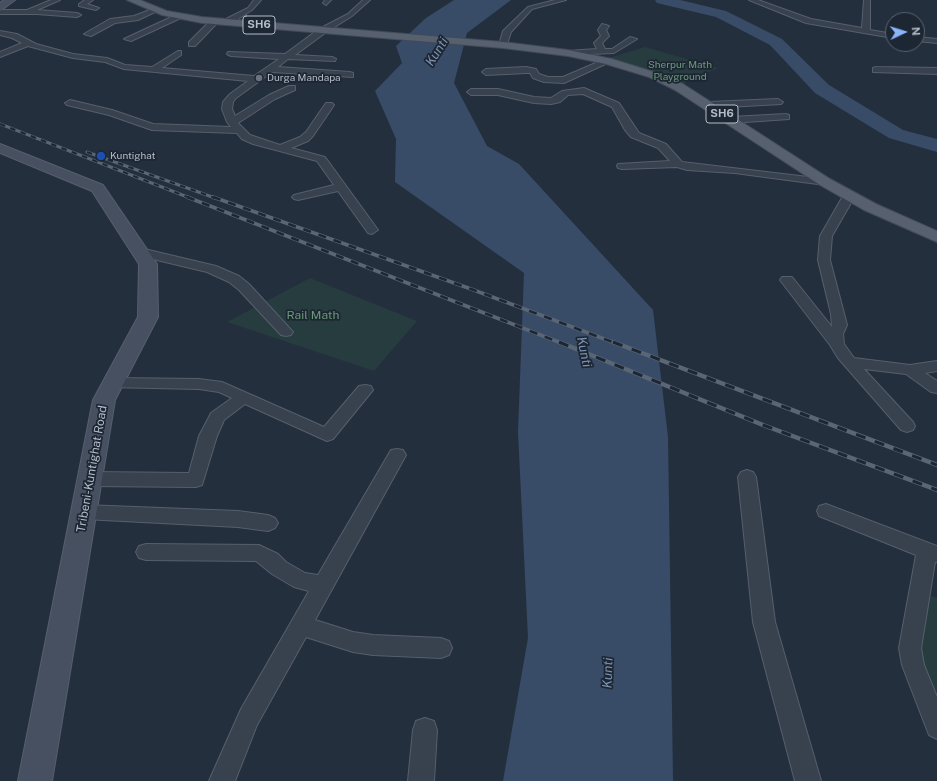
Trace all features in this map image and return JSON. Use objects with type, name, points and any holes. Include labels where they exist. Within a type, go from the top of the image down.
[{"type":"main road","points":[[0,8],[10,0]]},
{"type":"main road","name":"SH6","points":[[132,0],[155,10],[180,16],[216,21],[503,45],[568,53],[608,61],[667,81],[709,105],[825,182],[849,196],[937,237]]},
{"type":"main road","name":"Tribeni-Kuntighat Road","points":[[0,148],[98,188],[148,264],[148,317],[104,400],[34,781]]},
{"type":"street","points":[[25,12],[57,0]]},
{"type":"street","points":[[90,0],[81,5],[96,8]]},
{"type":"street","points":[[227,22],[250,9],[258,0]]},
{"type":"street","points":[[367,0],[350,14],[322,31],[233,96],[228,102],[227,109],[235,126],[246,137],[257,142],[320,159],[342,187],[372,230]]},
{"type":"street","points":[[503,45],[507,31],[530,8],[563,0]]},
{"type":"street","points":[[752,0],[809,20],[885,35]]},
{"type":"street","points":[[866,32],[867,0]]},
{"type":"street","points":[[88,34],[113,21],[135,18],[155,10]]},
{"type":"street","points":[[0,12],[77,15]]},
{"type":"street","points":[[128,39],[180,16]]},
{"type":"street","points":[[192,44],[216,21]]},
{"type":"street","points":[[599,51],[602,48],[598,43],[605,36],[602,30],[605,26]]},
{"type":"street","points":[[0,33],[14,36],[28,44],[74,56],[107,60],[124,66],[254,80]]},
{"type":"street","points":[[568,53],[614,51],[633,38]]},
{"type":"street","points":[[925,40],[937,41]]},
{"type":"street","points":[[0,55],[28,44]]},
{"type":"street","points":[[153,70],[178,53]]},
{"type":"street","points":[[232,54],[332,59]]},
{"type":"street","points":[[486,72],[526,70],[533,71],[536,76],[548,80],[564,80],[608,61]]},
{"type":"street","points":[[269,69],[350,75]]},
{"type":"street","points":[[876,70],[937,71]]},
{"type":"street","points":[[70,103],[112,113],[152,127],[235,126],[272,97],[292,88]]},
{"type":"street","points":[[471,92],[498,92],[534,100],[551,101],[557,100],[565,93],[577,91],[588,92],[616,105],[630,130],[635,135],[644,140],[662,146],[678,164]]},
{"type":"street","points":[[709,105],[778,102]]},
{"type":"street","points":[[282,148],[304,139],[310,134],[329,105]]},
{"type":"street","points":[[731,120],[786,117]]},
{"type":"street","points":[[622,166],[678,164],[687,167],[735,170],[825,182]]},
{"type":"street","points":[[298,197],[342,187]]},
{"type":"street","points":[[837,344],[836,334],[840,325],[824,260],[826,236],[849,196]]},
{"type":"street","points":[[140,252],[211,269],[234,279],[244,287],[286,332]]},
{"type":"street","points":[[787,280],[850,362],[907,426]]},
{"type":"street","points":[[850,362],[910,370],[937,366]]},
{"type":"street","points":[[910,370],[937,388]]},
{"type":"street","points":[[113,383],[210,384],[222,387],[243,398],[327,435],[365,390]]},
{"type":"street","points":[[90,479],[196,480],[208,436],[218,417],[243,398]]},
{"type":"street","points":[[222,781],[230,759],[250,717],[397,455]]},
{"type":"street","points":[[747,477],[764,622],[808,781]]},
{"type":"street","points":[[826,511],[932,553],[910,648],[913,664],[937,727]]},
{"type":"street","points":[[84,512],[238,519],[268,523]]},
{"type":"street","points":[[146,552],[259,553],[271,560],[285,572],[301,581],[324,585]]},
{"type":"street","points":[[301,626],[353,642],[373,645],[441,648]]},
{"type":"street","points":[[421,781],[425,730]]},
{"type":"green space","name":"Sherpur Math Playground","points":[[645,47],[718,68],[680,85],[649,70],[609,58]]},
{"type":"green space","name":"Rail Math","points":[[310,278],[417,321],[374,371],[227,322]]},
{"type":"green space","points":[[913,590],[937,598],[937,717],[923,712]]},
{"type":"water","name":"Kunti","points":[[454,0],[511,0],[467,33],[454,83],[487,146],[519,164],[653,310],[668,437],[673,781],[503,781],[528,638],[518,432],[524,273],[395,182],[396,139],[375,91],[402,63],[396,46],[426,18]]},
{"type":"waterway","points":[[662,0],[721,14],[776,42],[822,89],[896,134],[937,146]]},
{"type":"railway","points":[[0,124],[190,198]]},
{"type":"railway","points":[[87,152],[215,198]]},
{"type":"railway","points":[[187,197],[561,343]]},
{"type":"railway","points":[[213,197],[471,289],[615,343]]},
{"type":"railway","points":[[559,342],[763,425],[937,490]]},
{"type":"railway","points":[[613,342],[937,465]]},
{"type":"place","name":"Durga Mandapa","points":[[259,78]]},
{"type":"place","name":"Kuntighat","points":[[101,156]]}]
